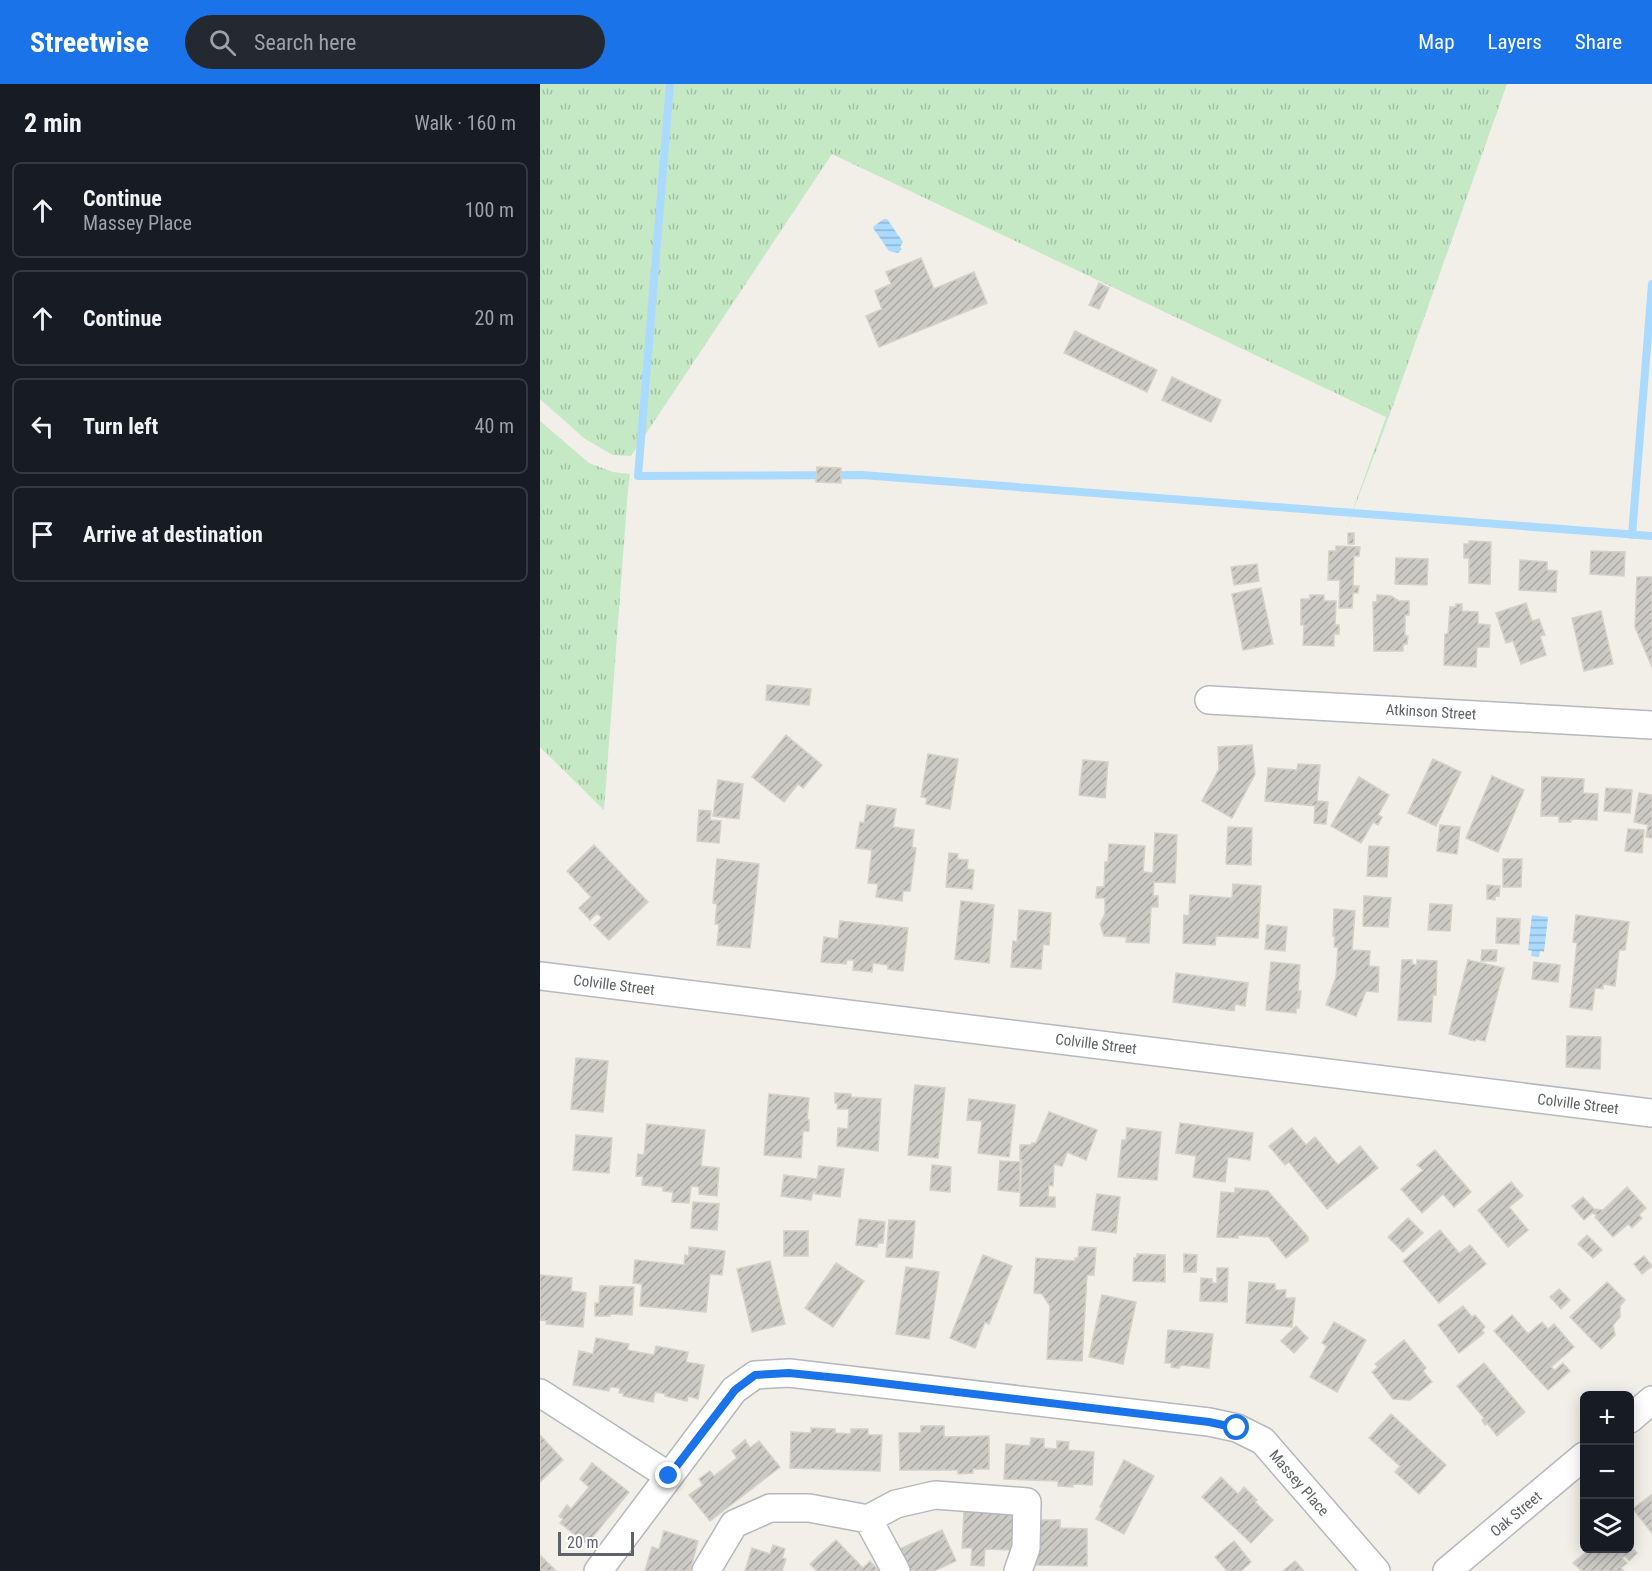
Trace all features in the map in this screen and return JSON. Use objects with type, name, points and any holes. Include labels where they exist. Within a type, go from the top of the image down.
[{"type":"street","name":"Atkinson Street","points":[[1209,700],[1652,725]]},
{"type":"street","name":"Colville Street","points":[[540,976],[1652,1113]]},
{"type":"street","name":"Massey Place","points":[[598,1571],[735,1390],[755,1375],[789,1373],[1209,1422],[1237,1428],[1263,1442],[1376,1571]]},
{"type":"street","points":[[540,1394],[669,1476]]},
{"type":"street","points":[[1634,1415],[1652,1400]]},
{"type":"street","name":"Oak Street","points":[[1447,1571],[1580,1459]]},
{"type":"street","points":[[706,1571],[734,1524],[770,1508],[810,1508],[868,1519],[896,1504],[935,1495],[1028,1502],[1026,1548],[1018,1571]]},
{"type":"street","points":[[868,1519],[896,1571]]},
{"type":"green space","points":[[540,84],[1507,84],[1390,414],[1345,532],[1386,417],[832,154],[631,456],[613,455],[585,439],[540,399]]},
{"type":"green space","points":[[540,421],[589,463],[613,472],[630,474],[604,810],[540,747]]},
{"type":"water","points":[[887,219],[903,242],[900,247],[902,249],[898,253],[889,251],[873,228]]},
{"type":"water","points":[[1532,915],[1548,917],[1544,952],[1540,951],[1539,957],[1531,956],[1532,951],[1528,950]]},
{"type":"building","points":[[921,258],[934,289],[974,272],[987,303],[879,347],[866,316],[882,309],[875,291],[891,284],[886,272]]},
{"type":"building","points":[[1099,283],[1109,288],[1099,309],[1089,305]]},
{"type":"building","points":[[1075,331],[1157,370],[1147,392],[1064,353]]},
{"type":"building","points":[[1172,377],[1221,400],[1211,422],[1162,400]]},
{"type":"building","points":[[817,467],[841,468],[841,483],[816,482]]},
{"type":"building","points":[[1348,533],[1354,533],[1354,544],[1348,544]]},
{"type":"building","points":[[1469,541],[1491,542],[1490,584],[1469,583],[1469,558],[1464,558],[1464,544],[1469,544]]},
{"type":"building","points":[[1336,546],[1360,547],[1359,556],[1354,556],[1353,586],[1359,586],[1358,593],[1353,593],[1352,608],[1339,608],[1340,580],[1328,580],[1329,551],[1336,551]]},
{"type":"building","points":[[1591,551],[1625,552],[1624,576],[1590,574]]},
{"type":"building","points":[[1396,558],[1428,559],[1427,585],[1395,584]]},
{"type":"building","points":[[1520,560],[1547,562],[1547,570],[1557,571],[1556,592],[1519,590]]},
{"type":"building","points":[[1257,564],[1259,581],[1234,585],[1231,567]]},
{"type":"building","points":[[1637,577],[1652,577],[1652,667],[1635,627]]},
{"type":"building","points":[[1261,588],[1273,644],[1243,650],[1232,594]]},
{"type":"building","points":[[1310,595],[1324,595],[1324,601],[1336,601],[1335,625],[1339,625],[1339,634],[1334,634],[1334,646],[1303,645],[1304,625],[1301,625],[1301,599],[1310,599]]},
{"type":"building","points":[[1377,595],[1391,596],[1399,601],[1409,601],[1409,615],[1405,615],[1405,636],[1408,636],[1407,644],[1403,644],[1403,651],[1374,651],[1373,602],[1377,602]]},
{"type":"building","points":[[1526,603],[1532,621],[1539,619],[1545,635],[1540,636],[1546,655],[1521,664],[1513,641],[1506,643],[1496,613]]},
{"type":"building","points":[[1456,604],[1462,604],[1462,611],[1478,612],[1478,624],[1490,625],[1489,647],[1477,647],[1476,667],[1444,665],[1445,634],[1448,634],[1450,607],[1456,607]]},
{"type":"building","points":[[1601,611],[1613,664],[1584,671],[1572,618]]},
{"type":"building","points":[[767,685],[811,689],[809,705],[766,700]]},
{"type":"building","points":[[786,735],[822,765],[803,788],[798,784],[784,802],[752,777]]},
{"type":"building","points":[[1252,745],[1255,774],[1232,818],[1202,801],[1219,769],[1218,747]]},
{"type":"building","points":[[928,754],[958,759],[950,809],[926,804],[927,798],[921,797]]},
{"type":"building","points":[[1433,759],[1461,772],[1436,826],[1408,813]]},
{"type":"building","points":[[1083,760],[1108,762],[1105,798],[1079,795]]},
{"type":"building","points":[[1298,764],[1320,765],[1317,801],[1328,802],[1326,824],[1314,823],[1315,806],[1265,801],[1268,768],[1297,770]]},
{"type":"building","points":[[1492,776],[1524,790],[1498,852],[1466,838]]},
{"type":"building","points":[[1359,777],[1389,795],[1378,815],[1382,817],[1378,825],[1373,822],[1361,843],[1331,826]]},
{"type":"building","points":[[1542,777],[1584,779],[1583,793],[1598,794],[1597,820],[1571,819],[1571,822],[1559,822],[1559,816],[1541,816]]},
{"type":"building","points":[[718,780],[743,784],[739,819],[713,816]]},
{"type":"building","points":[[1606,788],[1632,790],[1630,813],[1604,811]]},
{"type":"building","points":[[1639,793],[1652,795],[1652,838],[1646,837],[1648,825],[1634,822]]},
{"type":"building","points":[[867,805],[896,809],[893,827],[914,830],[912,847],[916,848],[910,891],[903,891],[902,901],[876,897],[878,884],[868,883],[872,850],[856,848],[860,822],[864,823]]},
{"type":"building","points":[[699,810],[711,811],[710,820],[721,821],[719,843],[697,841]]},
{"type":"building","points":[[1440,825],[1460,827],[1457,854],[1437,851]]},
{"type":"building","points":[[1228,827],[1252,828],[1251,865],[1226,864]]},
{"type":"building","points":[[1628,829],[1644,830],[1642,853],[1625,851]]},
{"type":"building","points":[[1155,833],[1177,835],[1175,883],[1154,882],[1153,896],[1158,896],[1158,907],[1151,907],[1149,943],[1126,942],[1127,937],[1104,936],[1100,924],[1105,914],[1105,898],[1096,898],[1097,887],[1104,887],[1105,862],[1108,862],[1109,844],[1145,846],[1143,872],[1153,873]]},
{"type":"building","points":[[594,845],[648,902],[609,940],[594,925],[602,918],[597,913],[590,920],[579,908],[591,897],[567,871]]},
{"type":"building","points":[[1369,846],[1389,847],[1387,877],[1367,876]]},
{"type":"building","points":[[949,853],[958,854],[957,859],[968,860],[967,869],[974,870],[972,889],[946,887]]},
{"type":"building","points":[[717,859],[759,864],[750,948],[717,945],[719,924],[715,924],[717,904],[713,903]]},
{"type":"building","points":[[1503,859],[1522,859],[1521,887],[1503,887]]},
{"type":"building","points":[[1233,884],[1261,886],[1258,938],[1216,936],[1215,945],[1183,943],[1184,915],[1189,916],[1190,895],[1232,898]]},
{"type":"building","points":[[1487,885],[1500,886],[1499,896],[1495,896],[1495,900],[1487,899]]},
{"type":"building","points":[[1364,896],[1391,898],[1388,927],[1363,926]]},
{"type":"building","points":[[961,901],[994,905],[989,963],[955,959]]},
{"type":"building","points":[[1430,904],[1452,905],[1450,931],[1428,930]]},
{"type":"building","points":[[1334,909],[1355,911],[1352,950],[1370,951],[1369,966],[1379,967],[1378,992],[1366,991],[1356,1016],[1326,1005],[1336,977],[1338,947],[1334,947]]},
{"type":"building","points":[[1019,910],[1051,913],[1049,945],[1043,944],[1041,969],[1011,967],[1013,941],[1017,942]]},
{"type":"building","points":[[1576,915],[1629,922],[1625,950],[1619,950],[1615,986],[1603,984],[1603,989],[1595,988],[1592,1010],[1570,1007],[1577,943],[1573,942]]},
{"type":"building","points":[[1497,918],[1520,919],[1519,944],[1496,943]]},
{"type":"building","points":[[840,921],[908,928],[903,971],[888,969],[888,965],[873,963],[872,972],[853,970],[854,960],[847,960],[846,964],[821,962],[824,937],[838,939]]},
{"type":"building","points":[[1267,925],[1287,927],[1285,951],[1265,949]]},
{"type":"building","points":[[1482,950],[1497,950],[1496,961],[1481,961]]},
{"type":"building","points":[[1402,960],[1412,960],[1412,964],[1417,965],[1417,960],[1437,961],[1436,995],[1433,995],[1431,1022],[1398,1020]]},
{"type":"building","points":[[1468,960],[1504,968],[1485,1041],[1476,1039],[1475,1041],[1449,1034]]},
{"type":"building","points":[[1271,962],[1300,965],[1298,991],[1301,991],[1299,1008],[1296,1008],[1296,1013],[1266,1010]]},
{"type":"building","points":[[1534,962],[1560,965],[1558,982],[1532,979]]},
{"type":"building","points":[[1176,973],[1248,983],[1245,1006],[1235,1004],[1234,1011],[1173,1002]]},
{"type":"building","points":[[1567,1036],[1601,1037],[1600,1069],[1566,1067]]},
{"type":"building","points":[[576,1058],[608,1061],[603,1112],[571,1109]]},
{"type":"building","points":[[915,1085],[945,1088],[938,1158],[908,1155]]},
{"type":"building","points":[[835,1093],[851,1094],[851,1097],[881,1099],[878,1151],[837,1146],[838,1128],[848,1129],[849,1109],[837,1109]]},
{"type":"building","points":[[769,1094],[809,1098],[807,1120],[809,1120],[809,1131],[803,1131],[801,1158],[764,1155]]},
{"type":"building","points":[[969,1099],[1015,1105],[1009,1157],[978,1153],[982,1121],[967,1120]]},
{"type":"building","points":[[1049,1112],[1097,1130],[1086,1160],[1067,1152],[1062,1166],[1054,1164],[1053,1186],[1049,1185],[1048,1197],[1055,1197],[1055,1207],[1020,1206],[1022,1160],[1020,1160],[1020,1145],[1036,1143]]},
{"type":"building","points":[[1180,1123],[1253,1133],[1250,1160],[1228,1157],[1225,1182],[1193,1177],[1196,1156],[1176,1153]]},
{"type":"building","points":[[647,1124],[705,1130],[701,1166],[719,1168],[717,1196],[699,1194],[699,1187],[691,1186],[689,1203],[672,1202],[673,1192],[663,1191],[663,1187],[642,1185],[643,1176],[636,1176],[638,1154],[644,1155]]},
{"type":"building","points":[[1127,1128],[1161,1132],[1157,1180],[1118,1177],[1122,1140],[1126,1140]]},
{"type":"building","points":[[1292,1128],[1306,1145],[1315,1137],[1338,1165],[1360,1146],[1378,1168],[1327,1209],[1289,1162],[1285,1165],[1269,1146]]},
{"type":"building","points":[[576,1135],[612,1138],[609,1173],[573,1170]]},
{"type":"building","points":[[1435,1150],[1471,1192],[1454,1207],[1443,1194],[1422,1213],[1401,1189],[1423,1170],[1417,1165]]},
{"type":"building","points":[[1000,1161],[1020,1162],[1019,1192],[998,1190]]},
{"type":"building","points":[[932,1165],[951,1167],[950,1192],[930,1190]]},
{"type":"building","points":[[819,1166],[844,1169],[840,1197],[815,1194],[816,1192],[813,1192],[811,1200],[781,1196],[784,1175],[817,1179]]},
{"type":"building","points":[[1511,1182],[1523,1196],[1509,1207],[1528,1230],[1508,1247],[1478,1210]]},
{"type":"building","points":[[1627,1187],[1646,1208],[1639,1215],[1642,1218],[1632,1228],[1628,1224],[1613,1237],[1595,1217],[1597,1215],[1592,1213],[1584,1220],[1572,1206],[1583,1197],[1594,1209],[1603,1210]]},
{"type":"building","points":[[1235,1188],[1268,1191],[1308,1237],[1308,1241],[1286,1258],[1269,1237],[1238,1235],[1238,1238],[1217,1237],[1221,1192],[1235,1193]]},
{"type":"building","points":[[1097,1194],[1120,1197],[1116,1233],[1092,1230]]},
{"type":"building","points":[[693,1202],[719,1204],[717,1230],[691,1228]]},
{"type":"building","points":[[1408,1218],[1423,1233],[1403,1252],[1388,1237]]},
{"type":"building","points":[[859,1219],[885,1222],[883,1243],[878,1243],[877,1247],[856,1245]]},
{"type":"building","points":[[889,1220],[915,1221],[912,1258],[886,1257]]},
{"type":"building","points":[[1440,1230],[1459,1253],[1470,1245],[1486,1264],[1439,1303],[1403,1261]]},
{"type":"building","points":[[784,1231],[808,1231],[808,1256],[784,1256]]},
{"type":"building","points":[[1587,1235],[1602,1250],[1593,1258],[1578,1244]]},
{"type":"building","points":[[689,1247],[725,1251],[722,1275],[710,1274],[706,1312],[640,1306],[642,1284],[633,1283],[635,1260],[684,1265],[685,1255],[689,1256]]},
{"type":"building","points":[[1079,1247],[1096,1248],[1094,1275],[1087,1275],[1082,1361],[1047,1359],[1050,1306],[1042,1294],[1034,1293],[1036,1258],[1075,1261],[1075,1258],[1078,1258]]},
{"type":"building","points":[[1137,1254],[1165,1255],[1165,1282],[1133,1281],[1134,1258],[1137,1258]]},
{"type":"building","points":[[1184,1254],[1197,1255],[1196,1272],[1184,1272]]},
{"type":"building","points":[[983,1255],[1012,1266],[989,1324],[985,1322],[975,1348],[950,1338]]},
{"type":"building","points":[[1644,1256],[1652,1266],[1642,1274],[1634,1264]]},
{"type":"building","points":[[770,1261],[785,1324],[752,1332],[737,1269]]},
{"type":"building","points":[[836,1263],[864,1281],[833,1327],[805,1308]]},
{"type":"building","points":[[906,1267],[939,1272],[929,1339],[896,1334]]},
{"type":"building","points":[[1217,1268],[1228,1268],[1227,1302],[1200,1301],[1201,1278],[1212,1279],[1212,1283],[1217,1283]]},
{"type":"building","points":[[540,1275],[572,1278],[571,1291],[586,1293],[583,1327],[546,1324],[547,1321],[540,1320]]},
{"type":"building","points":[[1249,1282],[1275,1284],[1275,1290],[1286,1290],[1285,1298],[1295,1298],[1292,1327],[1246,1323]]},
{"type":"building","points":[[1607,1282],[1625,1300],[1620,1306],[1620,1317],[1613,1325],[1615,1335],[1601,1349],[1570,1317]]},
{"type":"building","points":[[600,1286],[634,1287],[632,1315],[595,1316],[595,1303],[599,1303]]},
{"type":"building","points":[[1559,1289],[1570,1300],[1561,1309],[1550,1297]]},
{"type":"building","points":[[1102,1295],[1136,1302],[1123,1364],[1089,1357]]},
{"type":"building","points":[[1463,1306],[1485,1327],[1482,1330],[1484,1333],[1459,1353],[1438,1325]]},
{"type":"building","points":[[1512,1315],[1528,1334],[1542,1322],[1548,1329],[1554,1324],[1574,1347],[1551,1367],[1555,1370],[1563,1363],[1570,1371],[1548,1390],[1494,1331]]},
{"type":"building","points":[[1334,1322],[1366,1340],[1337,1392],[1310,1377],[1327,1346],[1322,1343]]},
{"type":"building","points":[[1296,1326],[1308,1338],[1294,1353],[1281,1341]]},
{"type":"building","points":[[1168,1330],[1213,1334],[1209,1368],[1180,1365],[1179,1368],[1171,1367],[1172,1363],[1165,1363]]},
{"type":"building","points":[[596,1338],[629,1344],[627,1350],[654,1355],[656,1346],[688,1352],[686,1362],[704,1365],[698,1399],[688,1396],[687,1401],[655,1392],[653,1402],[623,1396],[624,1393],[619,1393],[620,1388],[610,1387],[609,1391],[573,1385],[579,1351],[593,1354]]},
{"type":"building","points":[[1404,1340],[1426,1368],[1423,1371],[1432,1382],[1410,1400],[1393,1399],[1372,1372],[1378,1367],[1375,1364]]},
{"type":"building","points":[[1484,1363],[1525,1412],[1497,1436],[1487,1423],[1485,1425],[1482,1420],[1484,1418],[1457,1386]]},
{"type":"building","points":[[1391,1414],[1446,1465],[1419,1494],[1395,1472],[1400,1466],[1369,1438]]},
{"type":"building","points":[[921,1426],[944,1426],[944,1437],[989,1436],[989,1469],[973,1469],[973,1473],[958,1474],[958,1470],[900,1470],[899,1433],[921,1433]]},
{"type":"building","points":[[811,1428],[835,1429],[835,1433],[851,1434],[851,1429],[868,1429],[868,1435],[882,1435],[880,1471],[790,1468],[791,1432],[811,1433]]},
{"type":"building","points":[[540,1435],[563,1460],[540,1482]]},
{"type":"building","points":[[1031,1438],[1044,1439],[1044,1448],[1057,1449],[1057,1441],[1069,1442],[1068,1450],[1094,1452],[1092,1485],[1058,1486],[1058,1481],[1004,1479],[1006,1444],[1030,1446]]},
{"type":"building","points":[[745,1440],[750,1448],[759,1441],[780,1467],[710,1521],[689,1495],[703,1485],[699,1479],[710,1471],[714,1476],[737,1458],[732,1451]]},
{"type":"building","points":[[1124,1460],[1154,1476],[1124,1534],[1096,1519]]},
{"type":"building","points":[[592,1463],[629,1492],[587,1544],[560,1523],[563,1519],[559,1516],[567,1505],[571,1509],[589,1487],[580,1479]]},
{"type":"building","points":[[1221,1477],[1238,1494],[1244,1487],[1273,1520],[1251,1543],[1202,1497]]},
{"type":"building","points":[[1652,1496],[1652,1533],[1634,1510]]},
{"type":"building","points":[[967,1503],[997,1508],[997,1513],[1015,1515],[1013,1550],[985,1549],[984,1566],[971,1565],[972,1548],[962,1548],[964,1512],[966,1512]]},
{"type":"building","points":[[1038,1520],[1060,1520],[1060,1528],[1087,1529],[1087,1566],[1035,1565]]},
{"type":"building","points":[[942,1530],[956,1561],[934,1571],[899,1571],[891,1553]]},
{"type":"building","points":[[664,1531],[698,1541],[690,1571],[645,1571],[652,1547],[659,1549]]},
{"type":"building","points":[[836,1540],[863,1568],[870,1561],[879,1571],[817,1571],[810,1564]]},
{"type":"building","points":[[1234,1541],[1251,1562],[1241,1571],[1227,1571],[1215,1557]]},
{"type":"building","points":[[773,1545],[785,1549],[782,1558],[786,1559],[782,1571],[745,1571],[752,1548],[770,1554]]},
{"type":"building","points":[[1634,1550],[1637,1553],[1629,1561],[1625,1556],[1622,1558],[1627,1563],[1621,1568],[1624,1571],[1582,1571],[1573,1563],[1585,1553],[1634,1553]]},
{"type":"building","points":[[541,1556],[556,1571],[540,1571]]},
{"type":"building","points":[[1295,1561],[1304,1571],[1283,1571]]},
{"type":"waterway","points":[[670,84],[638,476],[862,475],[1652,536]]},
{"type":"waterway","points":[[1632,535],[1652,284]]},
{"type":"route","points":[[669,1476],[735,1390],[755,1375],[789,1373],[848,1379],[1209,1422],[1237,1428]]}]
